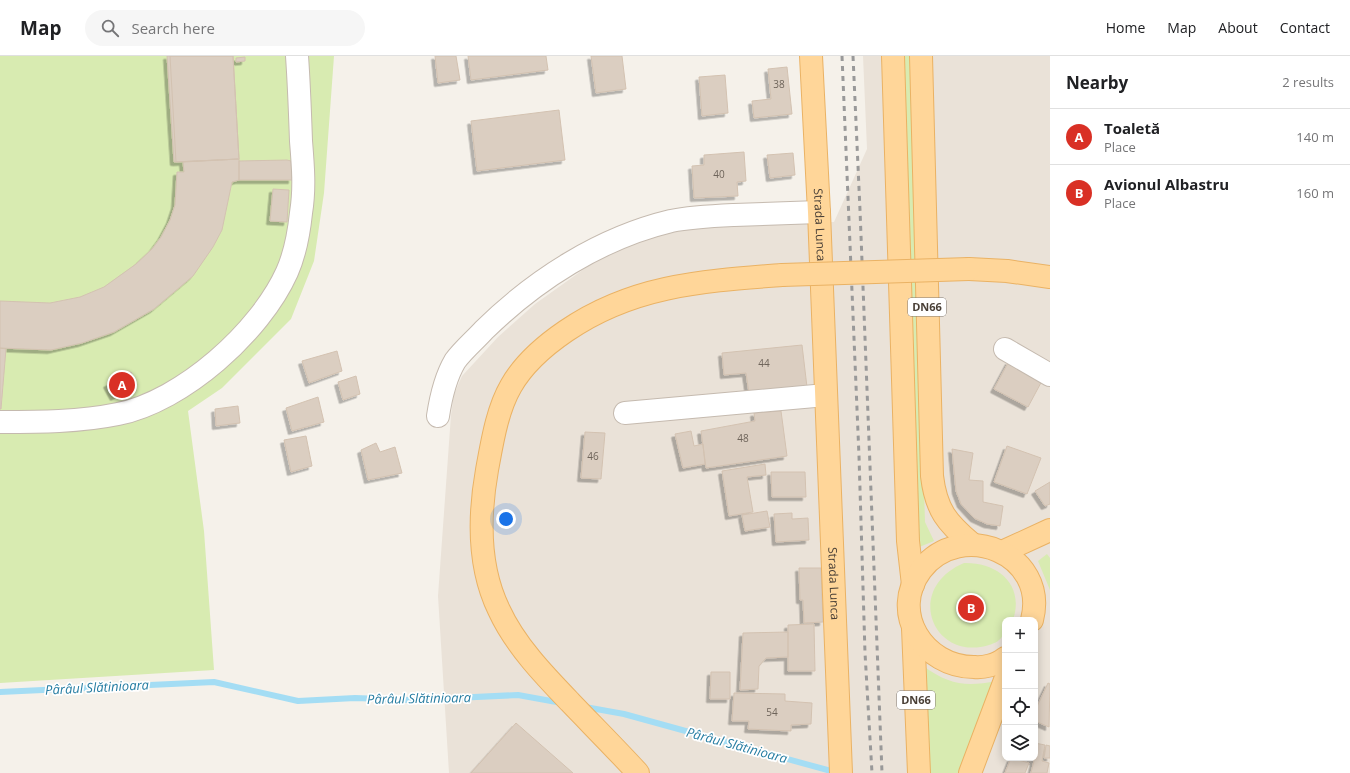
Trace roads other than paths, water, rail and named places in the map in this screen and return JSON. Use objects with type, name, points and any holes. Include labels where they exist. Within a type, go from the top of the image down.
[{"type":"main road","name":"Strada Lunca","points":[[810,56],[819,212],[841,773]]},
{"type":"main road","name":"DN66","points":[[893,56],[908,533],[913,585]]},
{"type":"main road","name":"DN66","points":[[921,56],[932,476],[935,497],[943,515],[954,529],[972,544]]},
{"type":"main road","points":[[638,773],[550,680],[515,638],[499,611],[488,581],[483,548],[482,517],[485,484],[500,414],[510,387],[527,363],[549,342],[579,321],[638,294],[680,285],[782,275],[969,269],[1007,271],[1050,277]]},
{"type":"main road","points":[[1002,552],[1050,530]]},
{"type":"main road","points":[[1002,659],[982,668],[961,667],[940,660],[924,646],[913,627],[910,613],[910,599],[913,585],[920,571],[930,560],[942,551],[957,546],[972,544],[993,548],[1002,552],[1019,566],[1030,585],[1034,606],[1032,617]]},
{"type":"main road","points":[[1038,618],[1050,604]]},
{"type":"main road","name":"DN66","points":[[913,627],[919,773]]},
{"type":"main road","points":[[970,773],[1002,688]]},
{"type":"street","points":[[0,422],[46,422],[88,418],[119,414],[149,403],[176,390],[204,370],[248,329],[268,305],[287,272],[296,243],[301,213],[304,187],[297,56]]},
{"type":"street","points":[[438,416],[441,397],[447,377],[456,360],[474,340],[517,300],[571,263],[598,248],[642,230],[673,221],[706,217],[819,212]]},
{"type":"street","points":[[1005,349],[1050,375]]},
{"type":"street","points":[[625,413],[826,395]]},
{"type":"waterway","name":"Pârâul Slătinioara","points":[[0,692],[214,682],[298,701],[355,698],[411,700],[518,695],[562,703]]},
{"type":"waterway","name":"Pârâul Slătinioara","points":[[585,707],[624,714],[831,771]]},
{"type":"railway","points":[[842,56],[859,456],[865,653],[872,773]]},
{"type":"railway","points":[[853,56],[882,773]]},
{"type":"place","name":"Toaletă","points":[[122,385]]},
{"type":"place","name":"Avionul Albastru","points":[[971,608]]}]
